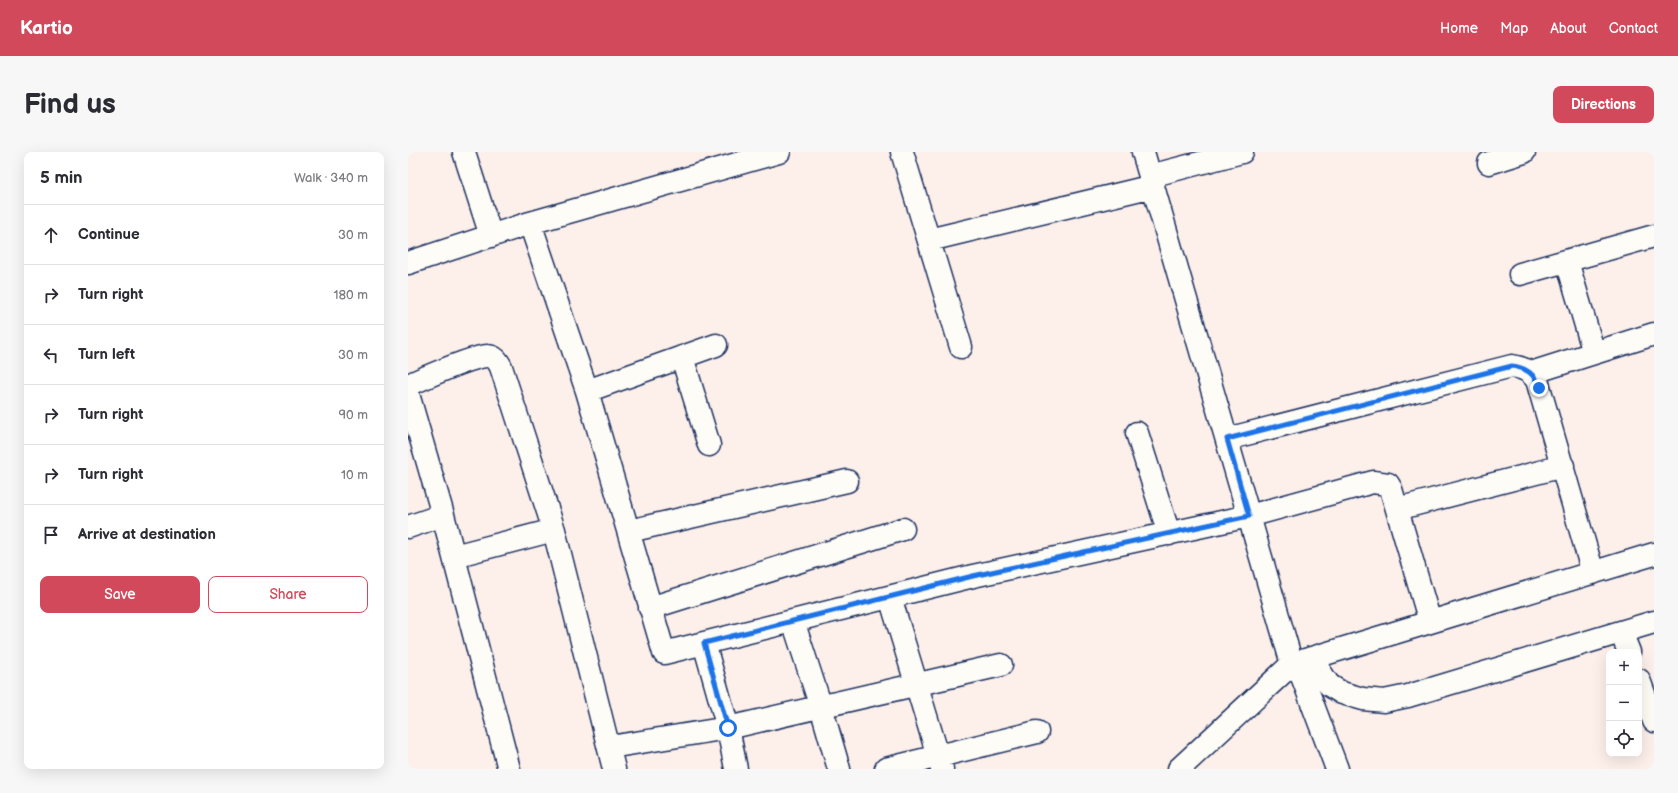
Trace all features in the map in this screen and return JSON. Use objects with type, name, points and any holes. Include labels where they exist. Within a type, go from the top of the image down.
[{"type":"street","points":[[464,152],[491,236]]},
{"type":"street","points":[[408,263],[530,223],[779,152]]},
{"type":"street","points":[[902,152],[961,347]]},
{"type":"street","points":[[1143,152],[1249,516],[1337,769]]},
{"type":"street","points":[[929,240],[1151,181],[1242,152]]},
{"type":"street","points":[[1489,163],[1524,152]]},
{"type":"street","points":[[530,223],[587,391],[664,653],[973,576],[1249,516],[1373,482],[1388,484],[1391,489],[1430,622]]},
{"type":"street","points":[[1520,274],[1654,236]]},
{"type":"street","points":[[1567,261],[1594,353]]},
{"type":"street","points":[[1531,373],[1654,334]]},
{"type":"street","points":[[587,391],[716,345]]},
{"type":"street","points":[[408,384],[472,360],[487,356],[496,359],[501,367],[554,530],[610,747],[614,769]]},
{"type":"street","points":[[682,357],[709,444]]},
{"type":"street","points":[[1227,439],[1512,366],[1522,368],[1531,373],[1537,380],[1593,573]]},
{"type":"street","points":[[409,402],[443,515],[509,769]]},
{"type":"street","points":[[1137,433],[1168,534]]},
{"type":"street","points":[[1397,510],[1563,466]]},
{"type":"street","points":[[629,531],[847,481]]},
{"type":"street","points":[[408,527],[443,515]]},
{"type":"street","points":[[650,608],[903,529]]},
{"type":"street","points":[[454,556],[554,530]]},
{"type":"street","points":[[1179,769],[1300,662],[1654,554]]},
{"type":"street","points":[[890,597],[940,762]]},
{"type":"street","points":[[793,621],[821,707],[839,769]]},
{"type":"street","points":[[1300,662],[1329,685],[1342,693],[1363,699],[1384,701],[1408,696],[1654,622]]},
{"type":"street","points":[[1621,632],[1627,649]]},
{"type":"street","points":[[704,643],[728,728],[736,769]]},
{"type":"street","points":[[610,747],[728,728],[1001,665]]},
{"type":"street","points":[[1641,685],[1654,721]]},
{"type":"street","points":[[886,769],[940,762],[1037,732]]},
{"type":"route","points":[[728,728],[704,643],[973,576],[1249,516],[1227,439],[1512,366],[1522,368],[1531,373],[1537,380],[1539,388]]}]
